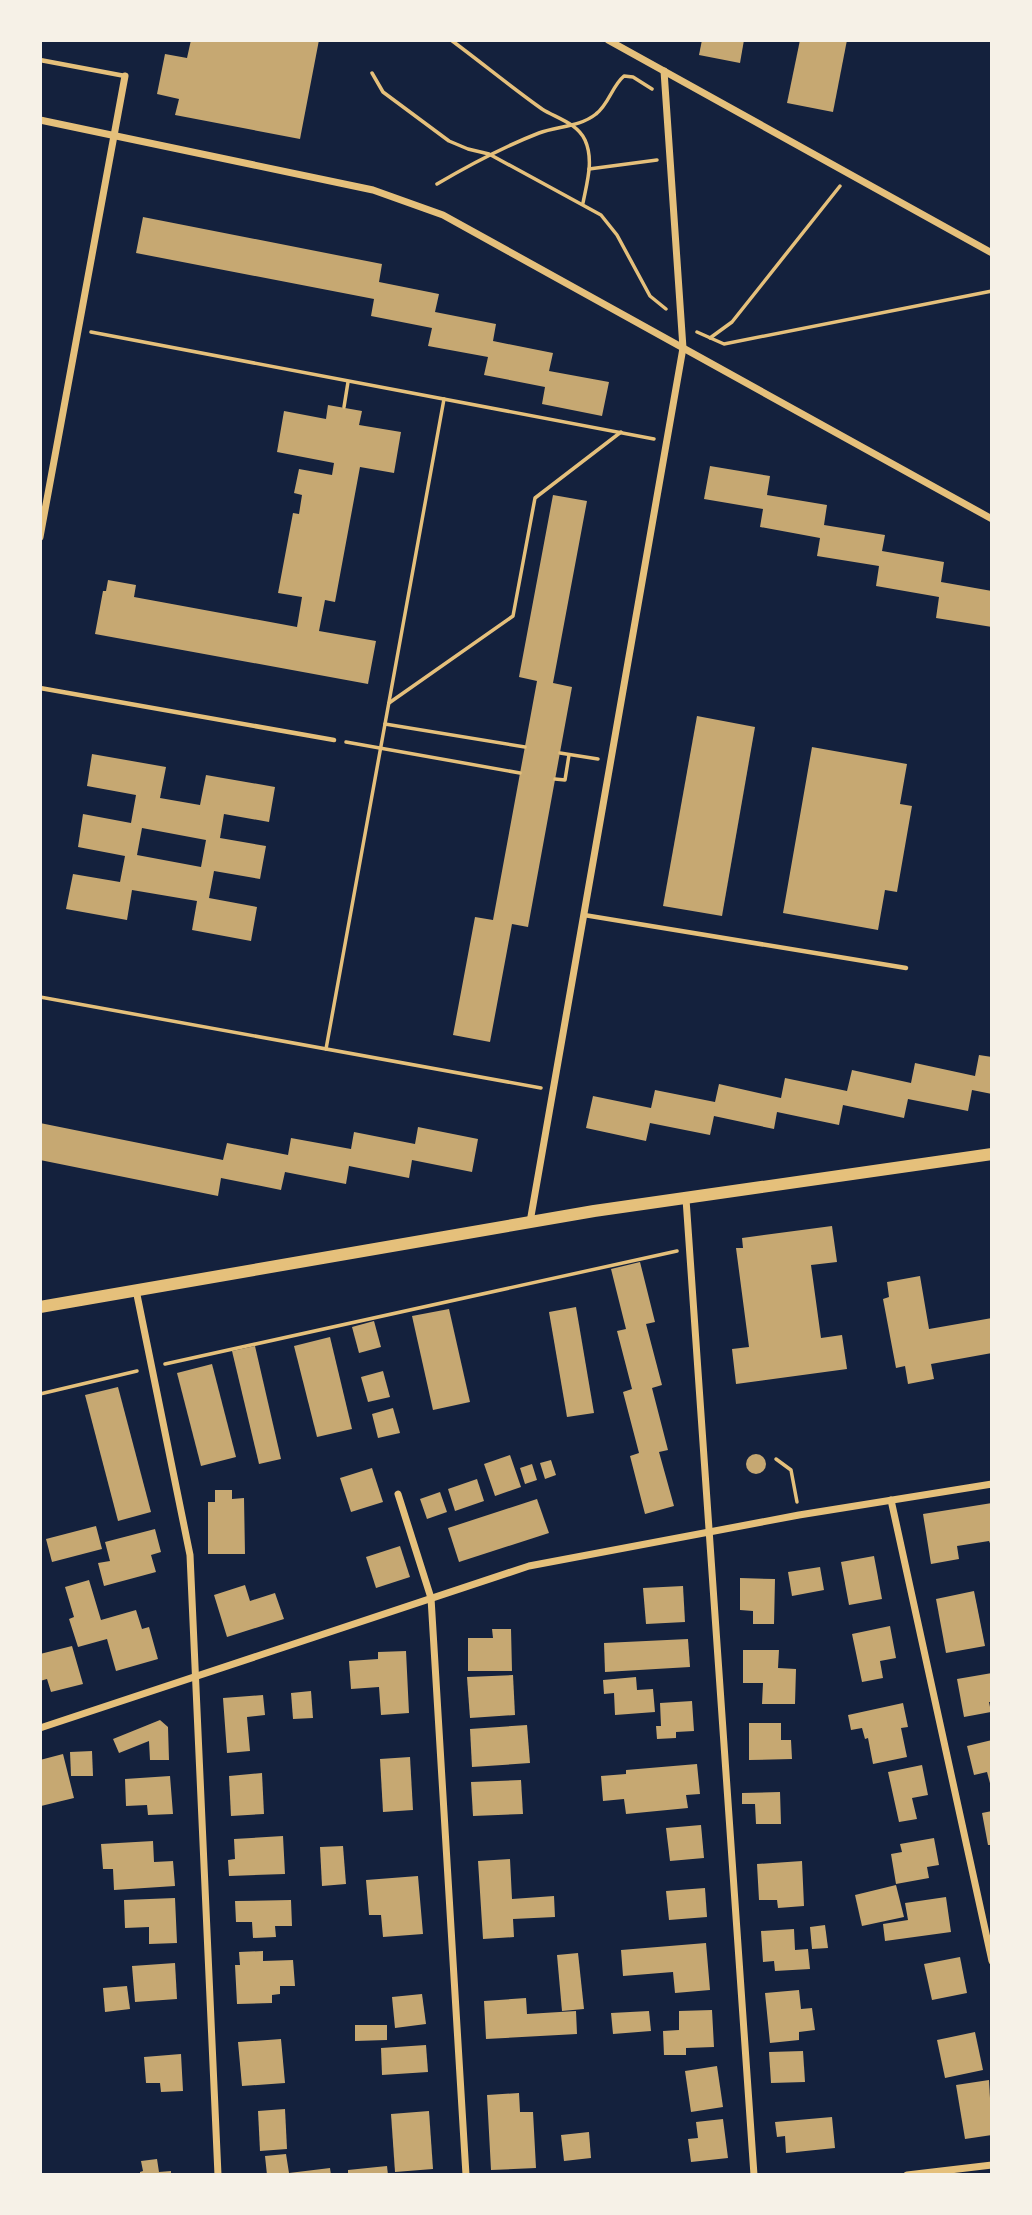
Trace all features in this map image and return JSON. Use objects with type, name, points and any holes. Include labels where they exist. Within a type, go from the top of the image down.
[{"type":"street","points":[[608,40],[992,253]]},
{"type":"street","points":[[530,1222],[683,348],[664,71]]},
{"type":"street","points":[[40,537],[125,76]]},
{"type":"street","points":[[40,120],[373,190],[443,215],[992,519]]},
{"type":"street","points":[[40,1307],[530,1222],[992,1154]]},
{"type":"street","points":[[686,1199],[754,2175]]},
{"type":"street","points":[[136,1289],[190,1555],[218,2175]]},
{"type":"street","points":[[40,1728],[529,1566],[799,1515],[992,1484]]},
{"type":"street","points":[[398,1494],[431,1598],[466,2175]]},
{"type":"street","points":[[891,1500],[992,1961]]},
{"type":"street","points":[[907,2175],[992,2165]]},
{"type":"lane","points":[[40,61],[125,76]]},
{"type":"lane","points":[[40,688],[334,740]]},
{"type":"lane","points":[[584,915],[906,968]]},
{"type":"path","points":[[451,40],[544,110],[572,125],[584,136],[590,152],[583,203]]},
{"type":"path","points":[[437,184],[489,154],[543,131],[572,125],[595,115],[624,76],[633,77],[665,98]]},
{"type":"path","points":[[589,169],[612,164],[670,159]]},
{"type":"path","points":[[710,338],[732,322],[850,174]]},
{"type":"path","points":[[79,329],[667,441]]},
{"type":"path","points":[[344,407],[348,381]]},
{"type":"path","points":[[326,1049],[444,399]]},
{"type":"path","points":[[389,703],[513,616],[535,498],[621,432]]},
{"type":"path","points":[[385,724],[525,747]]},
{"type":"path","points":[[334,740],[520,773]]},
{"type":"path","points":[[560,753],[610,761]]},
{"type":"path","points":[[555,779],[565,780],[569,755]]},
{"type":"path","points":[[40,997],[553,1091]]},
{"type":"path","points":[[40,1394],[690,1248]]},
{"type":"path","points":[[776,1459],[791,1470],[799,1515]]},
{"type":"building","points":[[191,40],[319,40],[300,139],[175,115],[179,99],[157,94],[165,54],[187,58]]},
{"type":"building","points":[[702,40],[744,40],[740,63],[699,55]]},
{"type":"building","points":[[800,40],[847,40],[833,112],[787,103]]},
{"type":"building","points":[[143,217],[382,264],[379,282],[439,294],[435,312],[496,324],[493,341],[553,353],[549,371],[609,382],[602,416],[542,404],[545,387],[484,375],[488,357],[428,346],[432,328],[371,316],[374,299],[136,253]]},
{"type":"building","points":[[328,405],[362,411],[359,425],[401,432],[394,473],[360,467],[335,602],[325,600],[319,631],[376,641],[368,684],[95,634],[103,591],[106,591],[108,580],[136,585],[134,597],[297,627],[302,597],[278,593],[293,513],[299,514],[302,495],[294,493],[299,469],[332,475],[334,463],[277,452],[284,411],[326,419]]},
{"type":"building","points":[[710,466],[770,476],[767,495],[827,505],[824,525],[885,535],[882,551],[944,562],[941,582],[992,591],[992,627],[936,618],[939,597],[876,586],[879,566],[817,556],[820,538],[760,527],[763,509],[704,499]]},
{"type":"building","points":[[553,495],[587,501],[553,683],[572,687],[528,927],[512,924],[490,1042],[453,1035],[475,917],[493,920],[537,681],[519,677]]},
{"type":"building","points":[[697,716],[755,727],[722,916],[663,906]]},
{"type":"building","points":[[812,747],[907,764],[900,804],[912,806],[897,892],[885,890],[878,930],[783,913]]},
{"type":"building","points":[[92,754],[166,767],[160,798],[200,805],[206,775],[275,787],[269,822],[224,814],[220,838],[266,846],[260,879],[214,871],[209,898],[257,907],[251,941],[192,930],[197,901],[132,890],[127,920],[66,909],[73,874],[120,882],[125,856],[78,847],[83,814],[131,823],[136,795],[87,786]],"holes":[[[142,828],[206,840],[201,867],[137,855]]]},
{"type":"building","points":[[979,1055],[992,1057],[992,1094],[972,1090],[968,1111],[908,1099],[904,1118],[843,1105],[839,1125],[777,1112],[774,1129],[714,1116],[710,1135],[650,1123],[646,1141],[586,1128],[593,1096],[651,1108],[655,1090],[715,1102],[719,1084],[781,1098],[785,1078],[847,1091],[852,1070],[911,1083],[915,1063],[975,1076]]},
{"type":"building","points":[[40,1123],[223,1160],[227,1143],[288,1155],[291,1138],[351,1149],[354,1132],[415,1144],[418,1127],[478,1139],[472,1172],[412,1160],[409,1178],[349,1166],[346,1184],[285,1172],[281,1190],[221,1178],[218,1196],[40,1160]]},
{"type":"building","points":[[832,1226],[837,1262],[811,1265],[821,1338],[842,1335],[847,1369],[736,1384],[732,1349],[749,1347],[736,1248],[743,1248],[742,1238]]},
{"type":"building","points":[[640,1262],[655,1322],[646,1324],[662,1385],[652,1388],[668,1450],[659,1452],[674,1506],[645,1514],[630,1456],[639,1453],[623,1392],[632,1389],[617,1331],[626,1329],[611,1269]]},
{"type":"building","points":[[920,1276],[929,1329],[992,1318],[992,1353],[931,1364],[934,1379],[908,1384],[905,1366],[896,1368],[883,1299],[889,1297],[887,1282]]},
{"type":"building","points":[[576,1307],[594,1413],[567,1417],[549,1312]]},
{"type":"building","points":[[449,1309],[470,1402],[433,1410],[412,1316]]},
{"type":"building","points":[[374,1321],[381,1347],[359,1353],[352,1327]]},
{"type":"building","points":[[330,1337],[352,1429],[317,1437],[294,1346]]},
{"type":"building","points":[[255,1346],[281,1459],[259,1464],[232,1351]]},
{"type":"building","points":[[212,1364],[236,1457],[201,1466],[177,1373]]},
{"type":"building","points":[[383,1371],[390,1397],[368,1402],[361,1377]]},
{"type":"building","points":[[118,1387],[151,1512],[118,1521],[85,1395]]},
{"type":"building","points":[[393,1408],[400,1433],[378,1438],[372,1414]]},
{"type":"building","points":[[756,1454],[763,1457],[766,1464],[763,1471],[756,1474],[749,1471],[746,1464],[749,1457]]},
{"type":"building","points":[[510,1455],[521,1487],[495,1496],[484,1464]]},
{"type":"building","points":[[551,1460],[556,1475],[545,1479],[540,1463]]},
{"type":"building","points":[[532,1464],[537,1480],[525,1484],[520,1468]]},
{"type":"building","points":[[372,1468],[383,1502],[351,1512],[340,1478]]},
{"type":"building","points":[[477,1479],[484,1501],[455,1511],[448,1489]]},
{"type":"building","points":[[215,1490],[232,1490],[232,1499],[244,1498],[245,1554],[208,1554],[208,1502],[215,1502]]},
{"type":"building","points":[[440,1492],[447,1512],[427,1519],[420,1499]]},
{"type":"building","points":[[537,1499],[549,1533],[459,1562],[448,1528]]},
{"type":"building","points":[[992,1503],[992,1548],[989,1541],[957,1546],[959,1559],[931,1564],[923,1514]]},
{"type":"building","points":[[96,1526],[102,1549],[52,1562],[46,1539]]},
{"type":"building","points":[[155,1529],[161,1552],[151,1555],[156,1572],[104,1586],[98,1563],[110,1561],[105,1542]]},
{"type":"building","points":[[400,1546],[410,1577],[376,1588],[366,1557]]},
{"type":"building","points":[[874,1556],[882,1599],[849,1605],[841,1562]]},
{"type":"building","points":[[820,1567],[824,1590],[792,1596],[788,1572]]},
{"type":"building","points":[[740,1578],[775,1579],[774,1624],[753,1624],[753,1611],[740,1610]]},
{"type":"building","points":[[89,1580],[101,1620],[136,1610],[142,1629],[149,1627],[158,1659],[116,1671],[107,1639],[78,1647],[69,1619],[74,1617],[65,1587]]},
{"type":"building","points":[[245,1585],[250,1601],[275,1593],[284,1619],[227,1637],[214,1595]]},
{"type":"building","points":[[683,1586],[685,1622],[646,1624],[643,1588]]},
{"type":"building","points":[[974,1591],[985,1646],[946,1653],[936,1599]]},
{"type":"building","points":[[890,1626],[896,1658],[880,1661],[883,1678],[862,1682],[852,1634]]},
{"type":"building","points":[[492,1629],[511,1629],[512,1671],[468,1671],[468,1638],[493,1638]]},
{"type":"building","points":[[688,1639],[690,1667],[605,1672],[604,1643]]},
{"type":"building","points":[[72,1646],[83,1684],[51,1692],[47,1679],[40,1681],[40,1654]]},
{"type":"building","points":[[743,1650],[779,1650],[778,1668],[796,1669],[795,1704],[762,1704],[763,1683],[743,1683]]},
{"type":"building","points":[[406,1651],[409,1713],[381,1715],[379,1687],[351,1689],[349,1661],[378,1659],[378,1652]]},
{"type":"building","points":[[992,1673],[992,1702],[989,1702],[991,1712],[964,1717],[957,1679]]},
{"type":"building","points":[[513,1675],[515,1715],[470,1718],[467,1677]]},
{"type":"building","points":[[636,1677],[637,1690],[653,1689],[655,1712],[615,1715],[614,1693],[604,1694],[603,1680]]},
{"type":"building","points":[[311,1691],[313,1718],[293,1719],[291,1693]]},
{"type":"building","points":[[263,1695],[265,1715],[247,1717],[250,1751],[227,1753],[223,1698]]},
{"type":"building","points":[[692,1701],[694,1731],[676,1732],[676,1738],[657,1739],[656,1726],[661,1726],[660,1703]]},
{"type":"building","points":[[903,1703],[908,1727],[901,1728],[907,1757],[873,1764],[868,1738],[865,1739],[862,1728],[851,1730],[848,1715]]},
{"type":"building","points":[[160,1720],[168,1727],[169,1760],[150,1760],[149,1741],[119,1753],[113,1739]]},
{"type":"building","points":[[749,1723],[781,1723],[781,1740],[791,1740],[792,1759],[749,1760]]},
{"type":"building","points":[[527,1725],[530,1763],[472,1767],[470,1729]]},
{"type":"building","points":[[992,1740],[991,1787],[987,1772],[974,1775],[967,1746]]},
{"type":"building","points":[[92,1751],[93,1776],[71,1776],[70,1752]]},
{"type":"building","points":[[63,1754],[74,1798],[41,1806],[40,1760]]},
{"type":"building","points":[[410,1757],[413,1810],[383,1812],[380,1759]]},
{"type":"building","points":[[697,1764],[700,1794],[686,1795],[688,1808],[626,1814],[624,1799],[603,1801],[601,1776],[626,1774],[626,1770]]},
{"type":"building","points":[[922,1765],[928,1795],[912,1798],[917,1819],[899,1822],[888,1772]]},
{"type":"building","points":[[262,1773],[264,1814],[231,1816],[229,1776]]},
{"type":"building","points":[[170,1776],[173,1814],[148,1815],[147,1805],[126,1806],[125,1779]]},
{"type":"building","points":[[521,1780],[523,1814],[473,1816],[471,1782]]},
{"type":"building","points":[[780,1792],[781,1824],[756,1824],[755,1804],[742,1804],[742,1793]]},
{"type":"building","points":[[992,1811],[992,1845],[988,1845],[982,1813]]},
{"type":"building","points":[[701,1825],[704,1858],[670,1861],[666,1828]]},
{"type":"building","points":[[283,1836],[285,1874],[229,1876],[228,1860],[235,1859],[234,1839]]},
{"type":"building","points":[[934,1838],[939,1865],[927,1867],[929,1878],[896,1884],[891,1854],[902,1852],[900,1844]]},
{"type":"building","points":[[153,1841],[154,1862],[173,1861],[175,1886],[114,1890],[113,1869],[103,1869],[101,1844]]},
{"type":"building","points":[[343,1846],[346,1884],[322,1886],[320,1847]]},
{"type":"building","points":[[510,1859],[512,1899],[554,1896],[555,1917],[513,1919],[514,1937],[483,1939],[478,1861]]},
{"type":"building","points":[[802,1861],[804,1906],[778,1908],[777,1900],[759,1900],[757,1864]]},
{"type":"building","points":[[418,1876],[423,1934],[383,1937],[381,1915],[369,1915],[366,1880]]},
{"type":"building","points":[[896,1885],[904,1917],[862,1926],[855,1895]]},
{"type":"building","points":[[705,1888],[707,1917],[669,1920],[666,1891]]},
{"type":"building","points":[[946,1897],[951,1932],[885,1941],[883,1924],[908,1920],[905,1903]]},
{"type":"building","points":[[175,1898],[177,1943],[149,1944],[149,1927],[125,1928],[124,1900]]},
{"type":"building","points":[[291,1900],[292,1926],[275,1926],[276,1937],[253,1938],[252,1922],[236,1922],[235,1901]]},
{"type":"building","points":[[825,1925],[828,1948],[812,1949],[810,1927]]},
{"type":"building","points":[[794,1929],[795,1950],[808,1949],[810,1969],[775,1971],[774,1961],[763,1962],[761,1931]]},
{"type":"building","points":[[706,1943],[710,1990],[675,1993],[673,1972],[623,1976],[621,1950]]},
{"type":"building","points":[[263,1951],[263,1961],[293,1960],[295,1986],[280,1986],[280,1994],[272,1995],[272,2003],[237,2004],[235,1965],[240,1965],[239,1952]]},
{"type":"building","points":[[578,1953],[584,2009],[562,2011],[557,1955]]},
{"type":"building","points":[[960,1957],[967,1993],[932,2000],[924,1964]]},
{"type":"building","points":[[175,1963],[177,1999],[135,2002],[132,1966]]},
{"type":"building","points":[[127,1986],[130,2009],[105,2012],[103,1988]]},
{"type":"building","points":[[799,1990],[801,2009],[812,2008],[815,2030],[799,2032],[799,2040],[770,2043],[765,1993]]},
{"type":"building","points":[[422,1994],[426,2024],[395,2028],[392,1997]]},
{"type":"building","points":[[526,1998],[527,2014],[576,2011],[577,2034],[486,2039],[484,2001]]},
{"type":"building","points":[[712,2010],[714,2047],[686,2048],[686,2055],[664,2055],[663,2031],[679,2030],[679,2011]]},
{"type":"building","points":[[649,2011],[651,2031],[613,2034],[611,2013]]},
{"type":"building","points":[[355,2025],[387,2025],[387,2040],[355,2041]]},
{"type":"building","points":[[975,2032],[983,2070],[945,2078],[937,2040]]},
{"type":"building","points":[[281,2039],[285,2083],[242,2086],[238,2042]]},
{"type":"building","points":[[426,2045],[428,2072],[382,2075],[381,2048]]},
{"type":"building","points":[[803,2051],[805,2082],[771,2083],[769,2052]]},
{"type":"building","points":[[181,2054],[183,2091],[161,2092],[160,2083],[146,2083],[144,2057]]},
{"type":"building","points":[[717,2066],[723,2107],[691,2112],[685,2071]]},
{"type":"building","points":[[989,2080],[992,2135],[965,2139],[956,2085]]},
{"type":"building","points":[[519,2093],[520,2112],[533,2112],[536,2168],[491,2170],[487,2095]]},
{"type":"building","points":[[285,2109],[287,2149],[260,2151],[258,2111]]},
{"type":"building","points":[[429,2111],[433,2169],[395,2172],[391,2114]]},
{"type":"building","points":[[832,2117],[835,2148],[786,2153],[785,2136],[777,2137],[775,2122]]},
{"type":"building","points":[[723,2119],[728,2158],[691,2162],[688,2139],[698,2138],[696,2122]]},
{"type":"building","points":[[589,2132],[591,2158],[564,2161],[561,2135]]},
{"type":"building","points":[[286,2154],[289,2173],[330,2168],[331,2175],[267,2175],[265,2156]]},
{"type":"building","points":[[157,2159],[159,2172],[171,2171],[171,2175],[140,2175],[143,2171],[141,2161]]},
{"type":"building","points":[[387,2166],[388,2175],[348,2175],[348,2170]]}]
